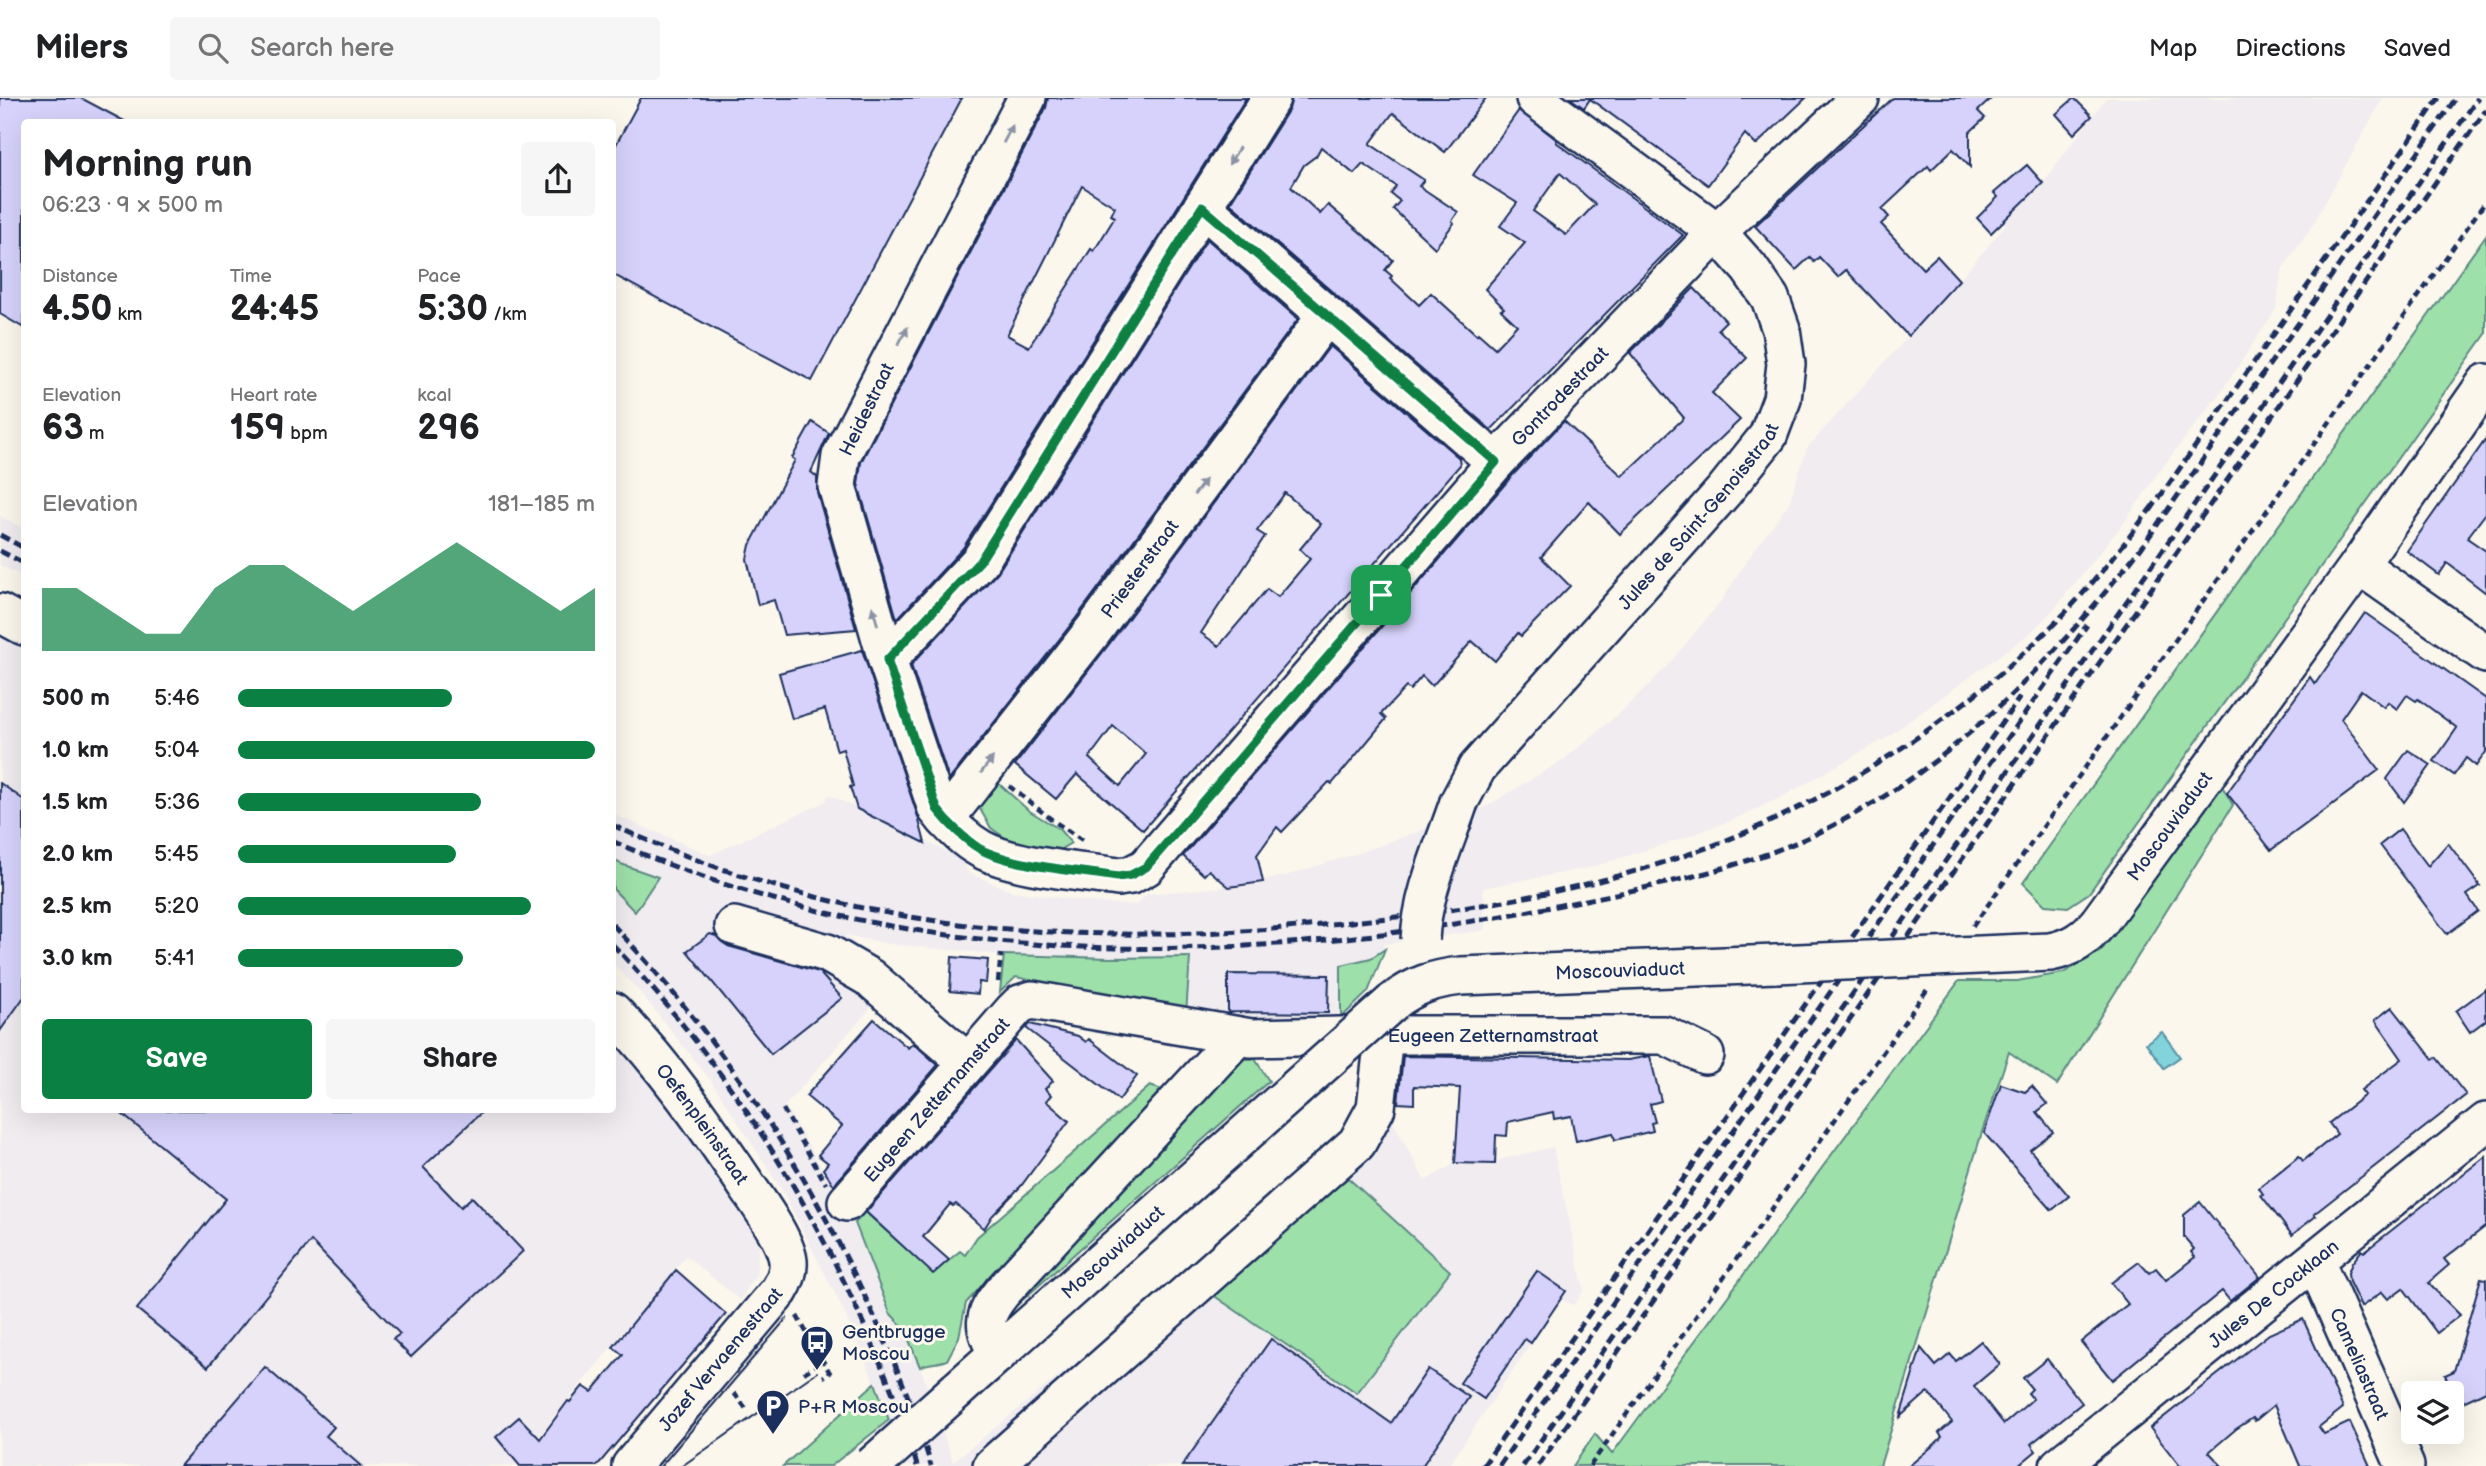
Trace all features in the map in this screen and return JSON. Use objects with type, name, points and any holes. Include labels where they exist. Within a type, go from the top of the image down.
[{"type":"street","name":"Heidestraat","points":[[945,819],[937,809],[927,784],[887,660],[837,486],[841,456],[1027,98]]},
{"type":"street","points":[[887,660],[980,561],[1271,98]]},
{"type":"street","name":"Jules de Saint-Genoisstraat","points":[[1428,981],[1420,940],[1421,920],[1427,894],[1468,782],[1483,761],[1724,491],[1768,436],[1782,399],[1785,376],[1781,329],[1770,298],[1749,268],[1717,232],[1535,98]]},
{"type":"street","name":"Gontrodestraat","points":[[945,819],[981,849],[1017,861],[1118,877],[1131,875],[1146,867],[1496,462],[1717,232],[1860,98]]},
{"type":"street","points":[[1202,207],[1496,462]]},
{"type":"street","name":"Priesterstraat","points":[[945,819],[1093,631],[1327,315]]},
{"type":"street","name":"Moscouviaduct","points":[[872,1466],[1293,1091],[1388,1019],[1406,992],[1428,981],[1461,976],[2050,952],[2076,945],[2099,922],[2359,565],[2486,383]]},
{"type":"street","points":[[2359,565],[2486,654]]},
{"type":"street","points":[[734,926],[827,953],[870,978],[967,1062]]},
{"type":"street","name":"Eugeen Zetternamstraat","points":[[847,1202],[1014,1010],[1020,1004],[1032,1000],[1251,1038],[1388,1019],[1664,1035],[1705,1055]]},
{"type":"street","name":"Oefenpleinstraat","points":[[616,1016],[701,1117],[763,1209],[783,1245]]},
{"type":"street","points":[[992,1466],[1357,1143],[1376,1108],[1388,1019]]},
{"type":"street","points":[[998,1354],[988,1336],[985,1321],[989,1309],[1238,1036]]},
{"type":"street","name":"Jules De Cocklaan","points":[[2059,1466],[2486,1122]]},
{"type":"street","name":"Jozef Vervaenestraat","points":[[631,1466],[779,1291],[785,1280],[788,1261],[783,1245]]},
{"type":"street","name":"Cameliastraat","points":[[2315,1261],[2405,1466]]},
{"type":"path","points":[[1969,930],[2486,201]]},
{"type":"path","points":[[987,765],[994,774],[1055,822],[1094,848]]},
{"type":"path","points":[[1590,1466],[1937,976]]},
{"type":"path","points":[[783,1109],[831,1192],[847,1202]]},
{"type":"path","points":[[804,1373],[823,1360]]},
{"type":"path","points":[[734,1393],[748,1411]]},
{"type":"shaded area","points":[[2106,98],[2383,98],[2313,224],[2282,270],[2276,309],[2223,389],[2163,466],[2126,520],[2054,609],[2030,633],[1886,738],[1780,798],[1684,838],[1592,867],[1483,888],[1485,930],[1383,944],[1385,949],[1371,958],[1341,965],[1341,1018],[1186,1014],[1189,957],[1004,955],[889,944],[845,935],[875,963],[874,1004],[785,1106],[855,1223],[890,1313],[904,1328],[920,1367],[953,1462],[1315,1168],[1388,1113],[1425,1181],[1455,1163],[1494,1164],[1495,1161],[1553,1147],[1584,1290],[1573,1305],[1561,1299],[1448,1466],[904,1466],[875,1383],[840,1303],[782,1190],[712,1082],[616,966],[616,893],[635,911],[658,877],[616,861],[616,815],[710,855],[825,802],[829,795],[961,858],[969,873],[1011,891],[1108,904],[1136,905],[1147,894],[1237,886],[1285,876],[1359,853],[1486,807],[1566,758],[1620,713],[1665,669],[1722,600],[1789,503],[1807,448],[1959,280],[2006,225],[2003,222],[2043,183]]},
{"type":"shaded area","points":[[0,516],[21,527],[21,576],[0,565]]},
{"type":"shaded area","points":[[0,613],[21,624],[21,1113],[616,1113],[616,1017],[763,1209],[756,1275],[740,1300],[686,1256],[514,1466],[0,1466]]},
{"type":"green space","points":[[2486,235],[2486,334],[2089,893],[2068,907],[2045,905],[2023,883]]},
{"type":"green space","points":[[997,782],[1028,810],[1059,829],[1071,843],[1049,856],[1018,847],[991,828],[977,804]]},
{"type":"green space","points":[[2222,786],[2233,805],[2057,1085],[2009,1052],[1880,1466],[1573,1466],[1595,1434],[1612,1454],[1959,981],[2017,981],[2063,973],[2101,951]]},
{"type":"green space","points":[[616,861],[658,877],[635,912],[616,892]]},
{"type":"green space","points":[[1385,949],[1368,992],[1341,1018],[1341,965],[1371,958]]},
{"type":"green space","points":[[1004,955],[1190,957],[1186,1014],[1016,977],[1000,992]]},
{"type":"green space","points":[[1244,1059],[1255,1059],[1269,1081],[1009,1312],[1005,1306]]},
{"type":"green space","points":[[1150,1086],[1162,1090],[966,1303],[959,1337],[947,1360],[920,1367],[904,1328],[890,1313],[855,1223],[865,1212],[933,1273],[960,1251],[965,1255],[977,1237]]},
{"type":"green space","points":[[1347,1177],[1450,1271],[1357,1393],[1207,1291]]},
{"type":"green space","points":[[875,1383],[889,1420],[831,1466],[783,1466]]},
{"type":"water","points":[[2162,1032],[2180,1057],[2164,1068],[2146,1043]]},
{"type":"building","points":[[0,98],[81,98],[120,119],[21,119],[21,326],[0,314]]},
{"type":"building","points":[[641,98],[962,98],[812,381],[616,276],[616,145]]},
{"type":"building","points":[[1048,98],[1246,98],[963,548],[897,619],[858,484],[861,462],[1046,108]],"holes":[[[1082,186],[1115,207],[1111,215],[1115,217],[1094,251],[1091,249],[1029,347],[1007,335]]]},
{"type":"building","points":[[1292,98],[1486,98],[1445,152],[1393,113],[1370,144],[1424,180],[1419,186],[1458,212],[1452,221],[1454,223],[1435,248],[1393,209],[1400,201],[1391,194],[1396,186],[1363,164],[1354,174],[1321,147],[1316,156],[1304,165],[1291,187],[1320,214],[1328,205],[1393,260],[1385,270],[1419,305],[1431,293],[1495,348],[1517,325],[1485,289],[1525,243],[1500,226],[1517,203],[1473,175],[1519,110],[1557,140],[1556,142],[1683,235],[1491,430],[1230,203],[1289,109]],"holes":[[[1560,173],[1595,204],[1566,235],[1533,211]]]},
{"type":"building","points":[[1570,98],[1806,98],[1756,145],[1745,134],[1708,185],[1590,99],[1584,108]]},
{"type":"building","points":[[1893,98],[1992,98],[1978,111],[1985,118],[1970,132],[1970,167],[1953,149],[1931,170],[1928,166],[1882,209],[1889,217],[1881,224],[1923,269],[1937,256],[1959,280],[1908,336],[1846,270],[1838,277],[1819,257],[1814,262],[1810,257],[1796,270],[1755,226]]},
{"type":"building","points":[[2074,98],[2092,116],[2074,134],[2056,114]]},
{"type":"building","points":[[2027,165],[2043,183],[1991,233],[1977,218],[1998,197],[1994,193]]},
{"type":"building","points":[[1207,239],[1298,319],[1076,618],[949,780],[911,665],[998,572]]},
{"type":"building","points":[[1694,288],[1726,321],[1718,329],[1747,358],[1712,393],[1740,420],[1620,534],[1589,502],[1541,557],[1570,586],[1521,636],[1518,633],[1495,661],[1472,641],[1432,686],[1422,676],[1410,690],[1406,687],[1381,714],[1386,719],[1332,784],[1329,782],[1282,832],[1277,827],[1257,855],[1263,882],[1229,887],[1209,870],[1204,875],[1183,856],[1512,476],[1564,421],[1622,476],[1684,418],[1630,353]]},
{"type":"building","points":[[1330,346],[1459,458],[1460,465],[1143,830],[1077,774],[1056,799],[1015,765],[1110,643]],"holes":[[[1285,493],[1321,524],[1300,549],[1310,559],[1278,597],[1267,589],[1219,646],[1201,633],[1265,536],[1257,531]],[[1113,726],[1146,754],[1120,786],[1089,758]]]},
{"type":"building","points":[[812,422],[829,433],[811,472],[817,477],[817,492],[856,629],[784,635],[774,600],[758,605],[747,559],[750,545]]},
{"type":"building","points":[[2486,439],[2486,513],[2467,538],[2486,551],[2486,593],[2447,563],[2439,575],[2407,551]]},
{"type":"building","points":[[2365,613],[2486,699],[2486,752],[2476,766],[2466,758],[2454,775],[2434,761],[2457,728],[2418,699],[2416,701],[2407,695],[2397,709],[2388,702],[2384,707],[2361,690],[2341,719],[2379,770],[2271,850],[2227,793],[2310,677],[2315,684]]},
{"type":"building","points":[[862,650],[925,843],[857,809],[843,749],[837,751],[825,709],[792,719],[779,673]]},
{"type":"building","points":[[2408,750],[2431,765],[2404,802],[2387,779]]},
{"type":"building","points":[[0,783],[21,798],[21,1001],[0,1031]]},
{"type":"building","points":[[2400,829],[2428,866],[2448,843],[2480,886],[2467,895],[2478,911],[2447,934],[2380,845]]},
{"type":"building","points":[[710,934],[728,946],[819,972],[842,998],[771,1054],[687,951]]},
{"type":"building","points":[[952,957],[988,960],[986,983],[979,982],[978,994],[950,991]]},
{"type":"building","points":[[1228,974],[1329,975],[1328,1013],[1228,1012]]},
{"type":"building","points":[[2486,989],[2486,1020],[2470,1032],[2456,1011]]},
{"type":"building","points":[[2392,1007],[2466,1095],[2314,1214],[2316,1216],[2292,1235],[2261,1195],[2263,1194],[2259,1188],[2299,1156],[2303,1161],[2337,1134],[2329,1123],[2365,1095],[2361,1090],[2402,1059],[2375,1020]]},
{"type":"building","points":[[874,1019],[908,1048],[913,1043],[938,1065],[834,1185],[823,1169],[828,1163],[818,1155],[842,1126],[806,1096]]},
{"type":"building","points":[[1030,1024],[1078,1036],[1086,1042],[1089,1039],[1137,1076],[1119,1100],[1026,1028]]},
{"type":"building","points":[[1016,1040],[1053,1081],[1045,1089],[1051,1095],[1046,1101],[1069,1121],[1021,1186],[992,1216],[984,1229],[956,1204],[950,1204],[923,1237],[949,1260],[933,1274],[866,1212]]},
{"type":"building","points":[[1403,1056],[1628,1060],[1650,1056],[1661,1101],[1650,1104],[1655,1122],[1651,1123],[1653,1131],[1615,1140],[1613,1133],[1576,1141],[1571,1116],[1554,1119],[1553,1112],[1508,1122],[1507,1136],[1496,1135],[1495,1164],[1455,1163],[1460,1088],[1414,1086],[1414,1104],[1398,1103]]},
{"type":"building","points":[[2001,1084],[2025,1092],[2032,1086],[2047,1104],[2037,1112],[2053,1132],[2030,1150],[2069,1196],[2052,1210],[1984,1133]]},
{"type":"building","points":[[121,1113],[481,1113],[423,1167],[461,1207],[472,1197],[523,1251],[411,1357],[393,1339],[400,1334],[311,1241],[208,1367],[137,1309],[226,1199]]},
{"type":"building","points":[[2486,1156],[2486,1226],[2444,1259],[2449,1265],[2428,1283],[2460,1315],[2437,1333],[2403,1288],[2388,1299],[2382,1292],[2361,1307],[2349,1282],[2348,1273],[2362,1250],[2364,1252]]},
{"type":"building","points":[[2200,1202],[2260,1277],[2230,1301],[2222,1291],[2112,1380],[2081,1342],[2128,1304],[2111,1283],[2139,1262],[2149,1273],[2156,1268],[2166,1280],[2195,1257],[2191,1252],[2194,1249],[2184,1237],[2184,1215]]},
{"type":"building","points":[[676,1270],[726,1314],[597,1466],[520,1466],[496,1437],[519,1417],[540,1439],[568,1401],[570,1402],[583,1386],[592,1392],[623,1355],[613,1347]]},
{"type":"building","points":[[1537,1271],[1566,1291],[1531,1343],[1525,1339],[1484,1399],[1460,1383]]},
{"type":"building","points":[[2481,1278],[2486,1279],[2486,1391],[2464,1402],[2464,1381],[2448,1381],[2445,1375],[2454,1371]]},
{"type":"building","points":[[2303,1319],[2343,1408],[2319,1427],[2324,1434],[2350,1422],[2370,1466],[2300,1466],[2274,1405],[2255,1421],[2253,1418],[2236,1429],[2209,1452],[2222,1466],[2180,1466],[2150,1428],[2269,1334]]},
{"type":"building","points":[[1271,1339],[1391,1423],[1428,1369],[1469,1397],[1422,1466],[1182,1466]]},
{"type":"building","points":[[1981,1341],[2000,1364],[1974,1386],[2004,1424],[2033,1399],[2028,1393],[2032,1389],[2023,1378],[2047,1359],[2082,1403],[2031,1444],[2036,1451],[2018,1466],[1909,1466],[1942,1437],[1939,1433],[1952,1422],[1928,1392],[1900,1417],[1921,1348],[1936,1366],[1950,1354],[1956,1361]]},
{"type":"building","points":[[265,1367],[334,1427],[326,1436],[361,1466],[180,1466]]},
{"type":"tram line","points":[[661,1466],[787,1318]]},
{"type":"tram line","points":[[682,1466],[817,1372]]},
{"type":"railway","points":[[2150,511],[2439,98]]},
{"type":"railway","points":[[2139,551],[2456,98]]},
{"type":"railway","points":[[1523,1466],[2478,98]]},
{"type":"railway","points":[[1538,1466],[2486,110]]},
{"type":"railway","points":[[616,827],[711,865],[812,896],[956,924],[1029,931],[1177,934],[1323,925],[1446,910],[1547,893],[1646,868],[1742,834],[1825,794],[1896,751],[1964,703],[2027,650],[2096,579],[2155,503]]},
{"type":"railway","points":[[0,535],[21,546]]},
{"type":"railway","points":[[616,843],[726,885],[843,916],[961,937],[1081,947],[1201,948],[1322,940],[1442,926],[1561,905],[1735,865],[1834,825],[1880,799],[1965,737],[2004,702],[2076,626],[2143,545]]},
{"type":"railway","points":[[0,551],[21,562]]},
{"type":"railway","points":[[1499,1466],[2087,625]]},
{"type":"railway","points":[[1483,1466],[2020,697]]},
{"type":"railway","points":[[616,928],[652,968],[725,1059],[790,1156],[847,1259],[872,1312],[919,1427],[931,1466]]},
{"type":"railway","points":[[616,948],[689,1032],[724,1079],[788,1176],[843,1279],[867,1332],[901,1415],[917,1466]]},
{"type":"place","name":"Gentbrugge Moscou","points":[[817,1372]]},
{"type":"place","name":"P+R Moscou","points":[[773,1436]]},
{"type":"route","points":[[1202,207],[1496,462],[1381,595],[1146,867],[1131,875],[1118,877],[1017,861],[981,849],[945,819],[937,809],[927,784],[887,660],[980,561],[1202,207]]}]
